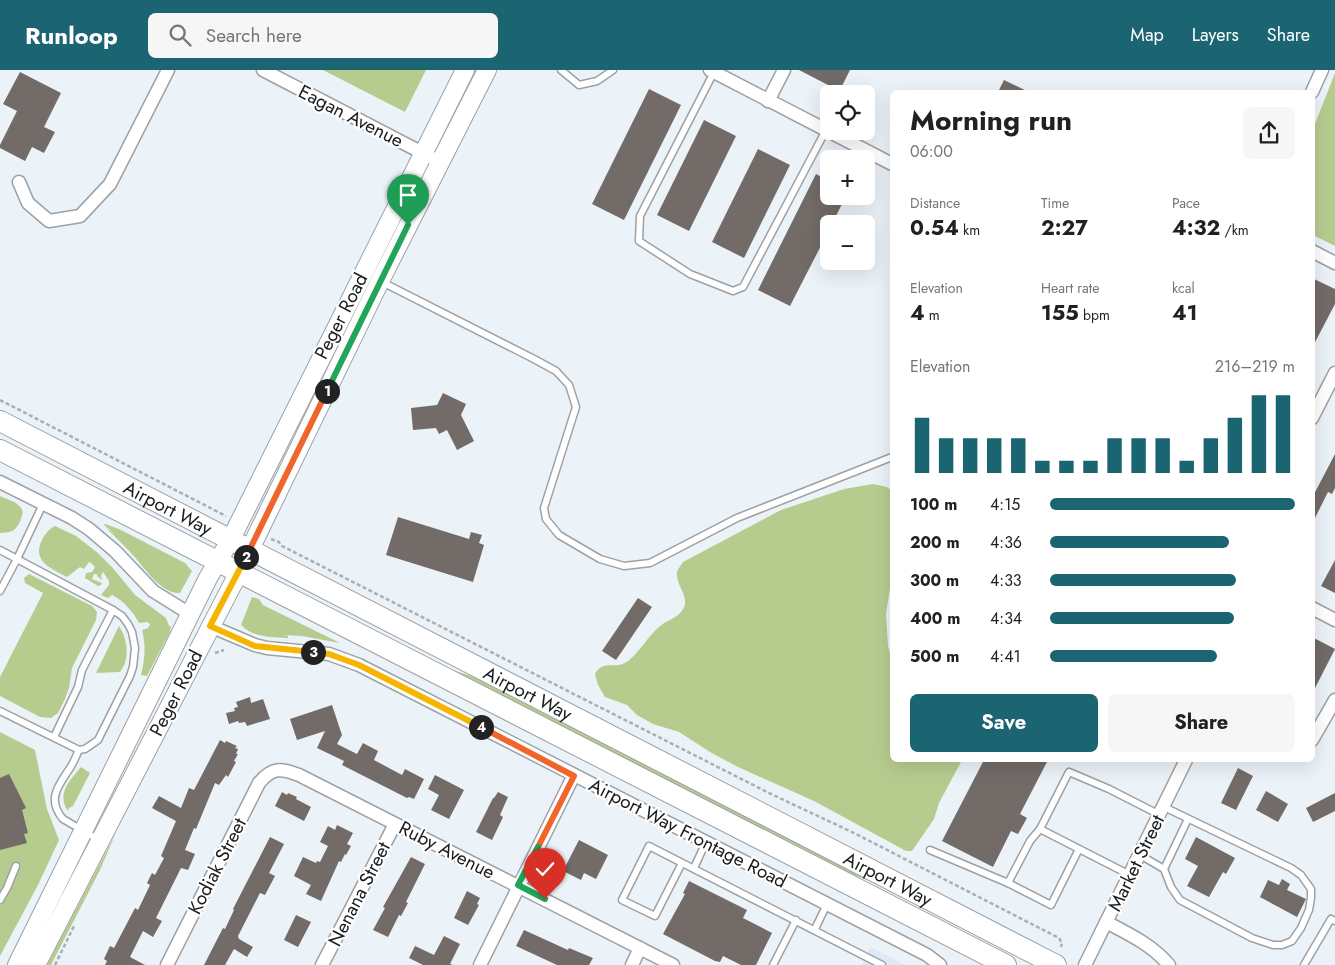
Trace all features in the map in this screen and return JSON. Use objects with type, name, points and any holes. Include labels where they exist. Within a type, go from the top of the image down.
[{"type":"main road","name":"Peger Road","points":[[18,965],[190,614],[234,531],[465,70]]},
{"type":"main road","name":"Peger Road","points":[[36,965],[239,572],[380,281],[487,70]]},
{"type":"main road","name":"Airport Way","points":[[0,421],[254,541],[1058,956]]},
{"type":"main road","name":"Airport Way","points":[[0,450],[1006,965]]},
{"type":"street","points":[[20,182],[28,203],[49,221],[80,216],[110,184],[168,70]]},
{"type":"street","name":"Eagan Avenue","points":[[263,70],[440,162]]},
{"type":"street","points":[[768,101],[784,70]]},
{"type":"street","points":[[1313,90],[1322,70]]},
{"type":"street","points":[[712,71],[820,127]]},
{"type":"street","points":[[845,140],[890,163]]},
{"type":"street","points":[[1315,253],[1335,263]]},
{"type":"street","points":[[1315,412],[1335,373]]},
{"type":"street","points":[[0,482],[89,530],[115,551],[153,591],[190,614]]},
{"type":"street","points":[[1315,610],[1335,620]]},
{"type":"street","name":"Airport Way Frontage Road","points":[[210,626],[255,646],[329,654],[346,659],[927,955],[940,965]]},
{"type":"street","points":[[1315,735],[1335,700]]},
{"type":"street","name":"Market Street","points":[[1085,965],[1185,762]]},
{"type":"street","name":"Ruby Avenue","points":[[273,771],[289,771],[299,775],[673,965]]},
{"type":"street","name":"Kodiak Street","points":[[167,965],[256,789],[263,778],[273,771]]},
{"type":"street","points":[[480,965],[518,885],[574,776]]},
{"type":"street","name":"Nenana Street","points":[[322,965],[395,824]]},
{"type":"street","points":[[1106,922],[1150,946],[1169,965]]},
{"type":"street","points":[[632,965],[640,948]]},
{"type":"lane","points":[[561,70],[579,85],[597,81],[613,70]]},
{"type":"lane","points":[[712,71],[640,216],[638,241],[690,274],[733,290],[743,287],[821,140]]},
{"type":"lane","points":[[380,281],[534,358],[556,371],[569,385],[576,407],[544,508],[546,519],[559,535],[600,559],[624,566],[650,563],[737,518],[890,458]]},
{"type":"lane","points":[[0,591],[43,504]]},
{"type":"lane","points":[[0,550],[122,616],[132,632],[136,648],[133,667],[98,740],[85,749],[79,750],[0,711]]},
{"type":"lane","points":[[54,737],[78,687],[82,670],[112,610]]},
{"type":"lane","points":[[79,750],[70,768],[59,783],[55,796],[60,815],[68,823],[99,840]]},
{"type":"lane","points":[[1008,884],[1030,842],[1040,829],[1069,772],[1162,811],[1188,819],[1284,865],[1301,875],[1311,889],[1309,910],[1301,928],[1292,941],[1282,945],[1273,945],[1252,938],[1180,900],[1164,869],[1140,855]]},
{"type":"lane","points":[[1164,869],[1188,819]]},
{"type":"lane","points":[[1040,829],[1130,875]]},
{"type":"lane","points":[[694,868],[706,842]]},
{"type":"lane","points":[[682,863],[655,916],[622,900],[648,846],[694,868],[814,929],[882,965]]},
{"type":"lane","points":[[930,850],[1051,905],[1079,849]]},
{"type":"lane","points":[[0,900],[16,866]]},
{"type":"lane","points":[[814,929],[827,904]]},
{"type":"lane","points":[[1304,965],[1333,920],[1335,911]]},
{"type":"lane","points":[[773,965],[796,920]]},
{"type":"path","points":[[0,400],[216,510],[234,531]]},
{"type":"path","points":[[254,541],[856,834],[1058,938],[1062,943],[1058,956]]},
{"type":"shaded area","points":[[871,947],[905,965],[862,965]]},
{"type":"green space","points":[[323,70],[426,70],[405,112]]},
{"type":"green space","points":[[1335,73],[1335,246],[1315,236],[1315,124]]},
{"type":"green space","points":[[873,484],[890,489],[890,588],[886,614],[890,653],[890,762],[961,762],[939,803],[934,819],[912,851],[906,851],[814,801],[738,767],[679,732],[653,724],[637,715],[627,705],[605,697],[598,685],[595,674],[598,669],[606,665],[619,665],[628,661],[661,625],[681,612],[685,602],[678,582],[677,572],[683,562],[781,510],[844,489]]},
{"type":"green space","points":[[0,496],[17,504],[22,514],[18,526],[8,532],[0,533]]},
{"type":"green space","points":[[105,524],[119,529],[185,563],[192,571],[180,593],[166,589],[152,578],[105,527],[116,535]]},
{"type":"green space","points":[[55,526],[76,536],[98,553],[135,595],[166,618],[169,626],[171,626],[170,632],[147,676],[141,675],[144,652],[142,630],[148,628],[150,624],[147,622],[139,623],[128,607],[116,597],[112,595],[108,598],[101,595],[109,585],[109,581],[103,572],[102,580],[97,574],[94,574],[92,579],[102,583],[98,586],[85,578],[86,573],[92,572],[95,567],[91,563],[89,562],[84,569],[80,567],[67,577],[55,571],[41,559],[39,547],[46,533]]},
{"type":"green space","points":[[29,574],[92,606],[97,612],[96,620],[72,668],[65,699],[58,713],[51,718],[40,717],[0,696],[0,677],[43,593],[25,583],[24,578]]},
{"type":"green space","points":[[252,597],[259,599],[263,605],[340,643],[302,636],[283,635],[288,636],[288,638],[263,636],[251,632],[241,625]]},
{"type":"green space","points":[[119,626],[127,649],[123,667],[120,672],[96,673]]},
{"type":"green space","points":[[447,668],[483,680],[864,874],[862,878],[837,869],[446,670]]},
{"type":"green space","points":[[0,732],[35,750],[47,809],[59,840],[38,885],[0,956]]},
{"type":"green space","points":[[81,767],[90,773],[73,806],[68,811],[63,799],[64,793],[69,782]]},
{"type":"green space","points":[[115,835],[100,870],[51,965],[47,965]]},
{"type":"building","points":[[799,70],[850,70],[842,85],[828,85]]},
{"type":"building","points":[[20,72],[61,93],[44,127],[55,132],[44,153],[32,147],[25,161],[0,148],[17,111],[3,104]]},
{"type":"building","points":[[1004,80],[1025,90],[999,90]]},
{"type":"building","points":[[649,89],[681,105],[624,220],[592,204]]},
{"type":"building","points":[[704,120],[736,136],[689,231],[657,215]]},
{"type":"building","points":[[758,149],[790,165],[744,258],[712,242]]},
{"type":"building","points":[[816,174],[820,176],[820,205],[842,205],[836,215],[820,215],[820,248],[790,306],[758,290]]},
{"type":"building","points":[[1315,279],[1335,289],[1335,304],[1315,342]]},
{"type":"building","points":[[443,393],[466,404],[461,415],[474,441],[457,450],[447,430],[439,434],[436,428],[413,430],[411,408],[437,405]]},
{"type":"building","points":[[1335,454],[1335,488],[1332,494],[1328,492],[1315,518],[1315,492]]},
{"type":"building","points":[[398,517],[469,539],[471,532],[482,535],[479,543],[484,545],[473,582],[386,555]]},
{"type":"building","points":[[1335,560],[1335,593],[1321,586]]},
{"type":"building","points":[[638,598],[652,607],[616,660],[602,651]]},
{"type":"building","points":[[1315,639],[1335,649],[1315,688]]},
{"type":"building","points":[[250,697],[251,703],[263,699],[270,719],[247,726],[245,722],[239,723],[238,721],[229,724],[226,713],[235,711],[234,708],[238,707],[236,702]]},
{"type":"building","points":[[332,705],[342,735],[337,744],[357,754],[363,743],[378,751],[374,760],[402,775],[405,769],[424,779],[414,799],[407,798],[342,765],[344,761],[317,748],[325,731],[297,740],[290,719]]},
{"type":"building","points":[[220,740],[237,746],[235,748],[238,749],[236,754],[238,754],[234,761],[236,762],[228,777],[226,775],[219,785],[215,783],[196,829],[194,828],[185,850],[195,854],[188,870],[181,868],[156,918],[162,921],[153,937],[143,931],[130,957],[145,965],[105,965],[107,961],[104,959],[110,946],[114,948],[135,908],[138,910],[150,885],[147,883],[152,873],[155,875],[164,858],[161,856],[176,821],[152,808],[159,796],[181,808],[189,788],[194,790]]},
{"type":"building","points":[[983,762],[1047,762],[1020,814],[1027,818],[1018,834],[1011,831],[993,867],[942,841]]},
{"type":"building","points":[[1238,768],[1253,776],[1236,810],[1221,803]]},
{"type":"building","points":[[9,774],[26,808],[22,810],[28,833],[24,834],[27,843],[0,850],[0,778]]},
{"type":"building","points":[[435,775],[464,790],[449,819],[431,810],[439,795],[428,789]]},
{"type":"building","points":[[1266,791],[1288,804],[1278,822],[1256,810]]},
{"type":"building","points":[[282,792],[297,797],[296,799],[311,807],[304,821],[275,806]]},
{"type":"building","points":[[498,792],[508,797],[500,815],[503,817],[492,840],[476,832]]},
{"type":"building","points":[[1335,793],[1335,811],[1313,822],[1306,808]]},
{"type":"building","points":[[337,825],[353,833],[347,844],[351,846],[341,862],[339,861],[321,901],[306,894],[311,885],[294,876],[303,857],[316,863],[317,861],[320,862],[328,846],[320,842],[328,826],[335,830]]},
{"type":"building","points":[[270,837],[284,844],[269,873],[275,876],[265,895],[260,893],[238,936],[239,939],[253,947],[247,957],[234,949],[225,965],[204,965],[223,928],[225,929],[233,909]]},
{"type":"building","points":[[1196,837],[1235,858],[1226,874],[1223,872],[1209,897],[1187,886],[1198,866],[1185,859]]},
{"type":"building","points":[[579,840],[608,855],[596,879],[584,873],[581,880],[563,871]]},
{"type":"building","points":[[411,857],[425,864],[406,902],[408,903],[401,916],[399,915],[388,937],[373,930],[385,908],[383,907]]},
{"type":"building","points":[[1282,879],[1290,884],[1287,890],[1306,899],[1297,917],[1260,897],[1268,880],[1279,885]]},
{"type":"building","points":[[689,881],[747,910],[743,918],[772,933],[756,965],[741,965],[723,956],[720,962],[715,961],[663,934],[685,894],[683,893]]},
{"type":"building","points":[[467,891],[480,898],[477,904],[479,905],[468,925],[454,918]]},
{"type":"building","points":[[296,915],[311,922],[298,947],[284,940]]},
{"type":"building","points":[[524,930],[568,950],[569,948],[593,958],[589,965],[557,965],[516,946]]},
{"type":"building","points":[[444,936],[460,944],[450,964],[453,965],[423,965],[409,958],[415,946],[434,955]]},
{"type":"route","points":[[408,225],[239,572],[210,626],[255,646],[329,654],[346,659],[574,776],[518,885],[545,899]]}]
